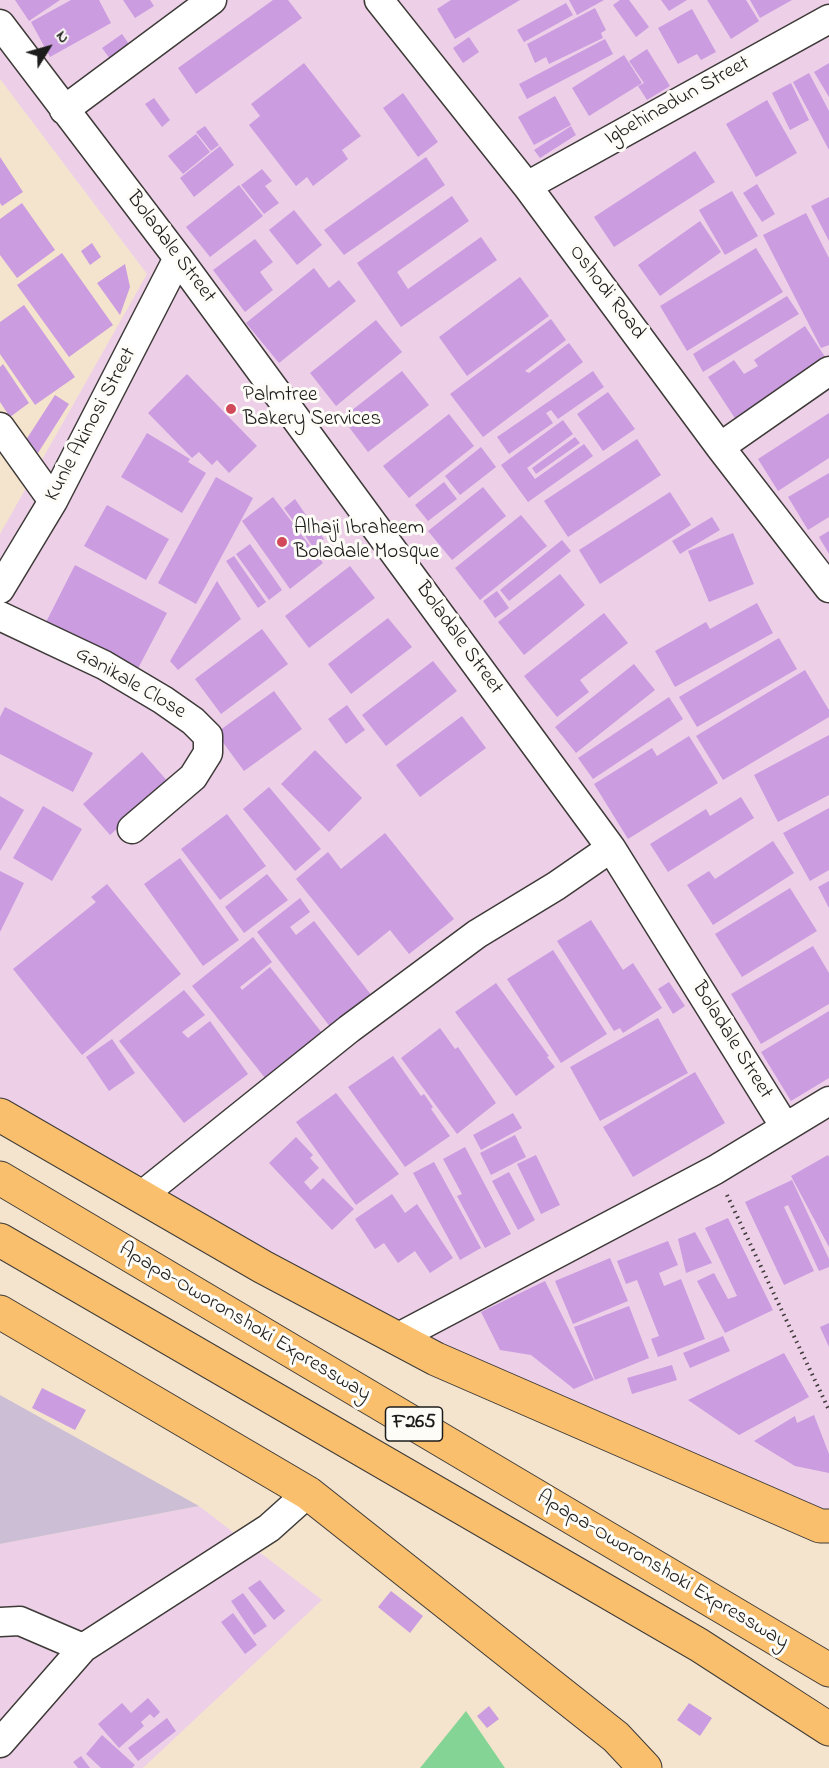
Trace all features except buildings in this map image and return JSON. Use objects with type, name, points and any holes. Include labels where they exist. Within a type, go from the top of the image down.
[{"type":"main road","points":[[0,1115],[262,1267],[395,1339],[820,1526],[829,1526]]},
{"type":"main road","name":"Apapa-Oworonshoki Expressway","points":[[0,1178],[829,1670]]},
{"type":"main road","name":"F265","points":[[0,1240],[699,1645],[829,1729]]},
{"type":"main road","points":[[0,1312],[308,1493],[616,1737],[645,1768]]},
{"type":"street","points":[[64,110],[212,0]]},
{"type":"street","name":"Oshodi Road","points":[[380,0],[527,186],[720,447],[829,588]]},
{"type":"street","name":"Igbehinadun Street","points":[[527,186],[829,19]]},
{"type":"street","name":"Boladale Street","points":[[0,24],[178,258],[611,848],[785,1127]]},
{"type":"street","name":"Kunle Akinosi Street","points":[[0,589],[53,501],[178,258]]},
{"type":"street","points":[[720,447],[829,371]]},
{"type":"street","points":[[0,427],[53,501]]},
{"type":"street","name":"Ganikale Close","points":[[0,616],[104,665],[163,700],[193,721],[208,736],[208,753],[193,777],[132,828]]},
{"type":"street","points":[[141,1196],[349,1029],[468,941],[556,886],[611,848]]},
{"type":"street","points":[[395,1339],[715,1170],[829,1101]]},
{"type":"street","points":[[0,1743],[83,1648],[269,1528],[308,1493]]},
{"type":"street","points":[[0,1622],[20,1621],[83,1648]]},
{"type":"path","points":[[715,1170],[829,1410]]},
{"type":"shaded area","points":[[0,0],[829,0],[829,1530],[584,1428],[0,1101],[0,534],[147,274],[0,79]]},
{"type":"shaded area","points":[[0,1395],[199,1506],[0,1544]]},
{"type":"shaded area","points":[[199,1506],[322,1600],[143,1768],[0,1768],[0,1544]]},
{"type":"green space","points":[[466,1711],[505,1768],[420,1768]]},
{"type":"place","name":"Palmtree Bakery Services","points":[[231,409]]},
{"type":"place","name":"Alhaji Ibraheem Boladale Mosque","points":[[282,542]]}]
